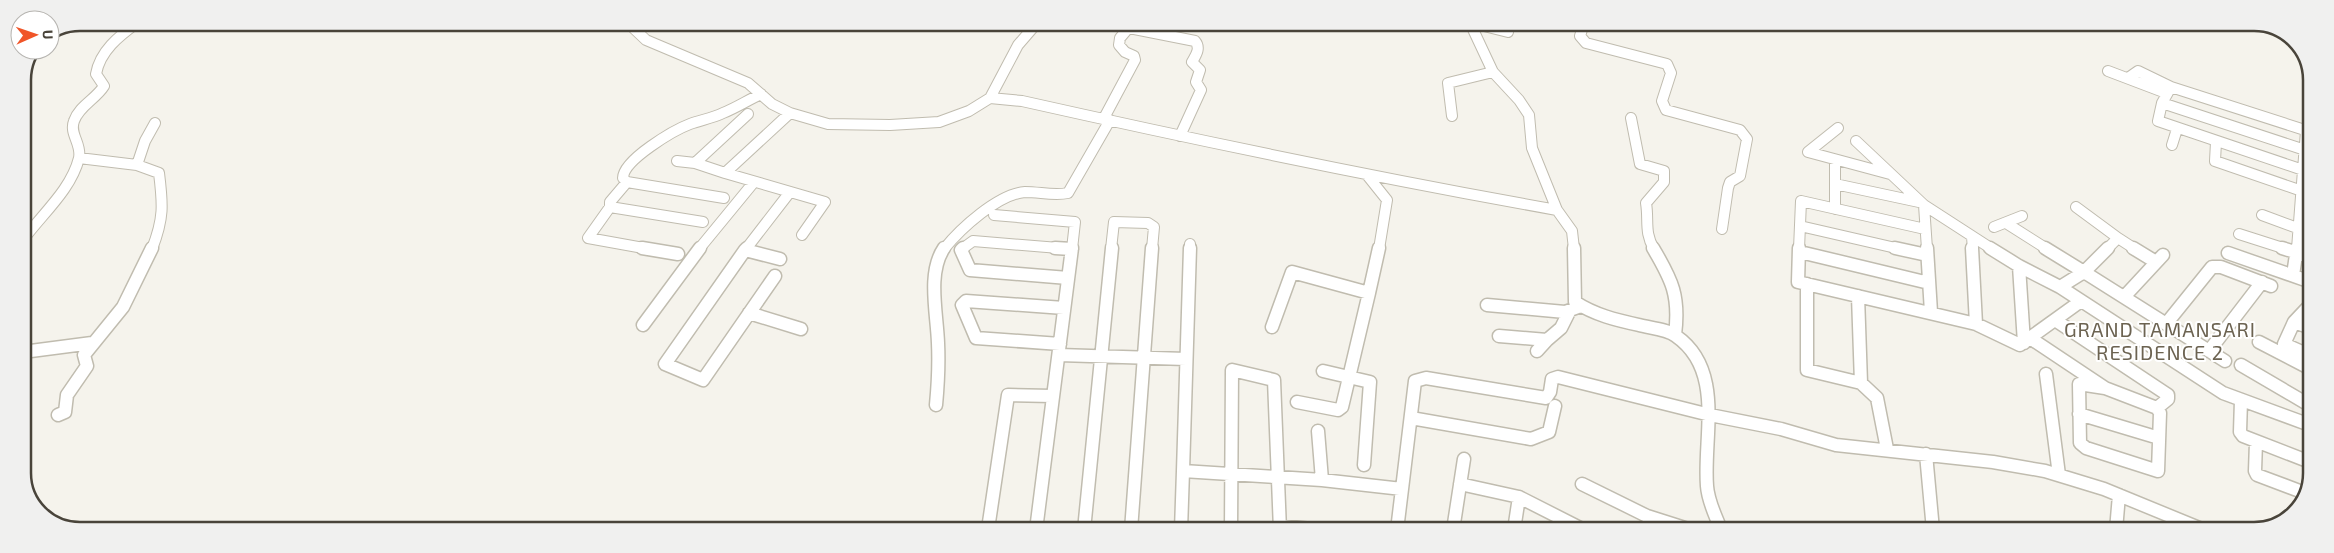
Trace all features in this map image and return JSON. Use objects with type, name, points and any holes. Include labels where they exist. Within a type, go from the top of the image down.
[{"type":"street","points":[[31,230],[60,192],[79,158],[80,147],[73,136],[74,120],[82,106],[103,88],[96,74],[97,65],[113,43],[127,31]]},
{"type":"street","points":[[636,31],[646,40],[748,83],[772,104],[790,113],[828,124],[890,125],[939,122],[969,112],[990,98],[1018,45],[1030,31]]},
{"type":"street","points":[[936,405],[938,364],[936,274],[939,255],[979,215],[1012,195],[1029,191],[1068,192],[1107,119],[1135,60],[1134,56],[1125,52],[1119,45],[1120,38],[1126,31]]},
{"type":"street","points":[[1153,31],[1198,43],[1198,50],[1192,62],[1200,70],[1196,82],[1201,90],[1180,136]]},
{"type":"street","points":[[1475,31],[1493,72],[1522,105],[1528,115],[1532,148],[1558,210],[1572,231],[1575,253],[1573,295],[1575,302],[1601,315],[1675,335],[1684,342],[1698,362],[1708,389],[1710,415],[1707,488],[1719,522]]},
{"type":"street","points":[[1504,31],[1508,32]]},
{"type":"street","points":[[1582,31],[1580,36],[1586,43],[1667,64],[1671,73],[1662,101],[1666,110],[1734,128],[1747,138],[1740,176],[1730,182],[1728,188],[1722,229]]},
{"type":"street","points":[[2108,70],[2128,78],[2303,129]]},
{"type":"street","points":[[1452,116],[1448,83],[1493,72]]},
{"type":"street","points":[[2168,90],[2158,121],[2216,142],[2303,167]]},
{"type":"street","points":[[627,182],[623,175],[629,164],[674,132],[690,124],[722,114],[762,94]]},
{"type":"street","points":[[990,98],[1022,101],[1367,175],[1558,210]]},
{"type":"street","points":[[2162,104],[2303,147]]},
{"type":"street","points":[[725,173],[790,113]]},
{"type":"street","points":[[695,162],[748,114]]},
{"type":"street","points":[[1631,118],[1640,164],[1664,171],[1664,182],[1646,203],[1649,219],[1646,229],[1648,239],[1670,276],[1676,297],[1677,320],[1675,335]]},
{"type":"street","points":[[137,165],[145,141],[156,123]]},
{"type":"street","points":[[1838,128],[1808,152],[1890,174]]},
{"type":"street","points":[[2172,145],[2177,129]]},
{"type":"street","points":[[1856,141],[1866,147],[1890,174],[1922,204],[1972,237],[2019,266],[2060,287],[2223,393],[2303,422]]},
{"type":"street","points":[[2216,142],[2215,162],[2303,188]]},
{"type":"street","points":[[1848,163],[1866,147]]},
{"type":"street","points":[[58,415],[64,412],[67,395],[87,366],[84,356],[92,343],[123,307],[145,264],[161,225],[162,193],[159,173],[137,165],[79,158]]},
{"type":"street","points":[[1835,160],[1835,209]]},
{"type":"street","points":[[677,161],[695,162],[754,182],[825,202],[802,235]]},
{"type":"street","points":[[1297,402],[1341,409],[1384,230],[1387,200],[1367,175]]},
{"type":"street","points":[[627,182],[724,198]]},
{"type":"street","points":[[627,182],[610,202],[610,206],[588,238],[678,254]]},
{"type":"street","points":[[643,325],[706,241],[754,182]]},
{"type":"street","points":[[1835,184],[1922,204]]},
{"type":"street","points":[[775,276],[703,380],[666,364],[745,250],[790,192]]},
{"type":"street","points":[[1925,229],[1801,201],[1798,282],[1976,324],[2013,343],[2027,340],[2081,301]]},
{"type":"street","points":[[1922,204],[1930,312]]},
{"type":"street","points":[[610,206],[703,222]]},
{"type":"street","points":[[2076,208],[2118,238],[2160,258],[2124,297]]},
{"type":"street","points":[[994,214],[1075,222],[1036,522]]},
{"type":"street","points":[[1994,228],[2022,216]]},
{"type":"street","points":[[2262,216],[2303,230]]},
{"type":"street","points":[[2292,276],[2297,252],[2298,228],[2303,216]]},
{"type":"street","points":[[1085,522],[1114,222],[1148,223],[1154,227],[1132,522]]},
{"type":"street","points":[[2006,223],[2225,361]]},
{"type":"street","points":[[1800,226],[1926,255]]},
{"type":"street","points":[[2239,234],[2303,254]]},
{"type":"street","points":[[1972,237],[1976,324]]},
{"type":"street","points":[[2060,287],[2084,272],[2118,238]]},
{"type":"street","points":[[1068,278],[970,270],[962,250],[968,243],[973,241],[1072,249]]},
{"type":"street","points":[[1181,522],[1190,244]]},
{"type":"street","points":[[745,250],[780,260]]},
{"type":"street","points":[[1800,252],[1928,283]]},
{"type":"street","points":[[2228,254],[2303,279]]},
{"type":"street","points":[[2019,266],[2027,340]]},
{"type":"street","points":[[2166,324],[2212,267],[2221,267],[2266,284],[2209,351]]},
{"type":"street","points":[[1272,327],[1291,272],[1298,272],[1369,293]]},
{"type":"street","points":[[1807,284],[1807,370],[1861,383],[1877,398],[1887,449]]},
{"type":"street","points":[[1858,296],[1861,383]]},
{"type":"street","points":[[1064,308],[966,301],[962,305],[976,338],[1100,356],[1186,359]]},
{"type":"street","points":[[1487,305],[1569,312],[1581,306]]},
{"type":"street","points":[[1536,351],[1561,330],[1568,320],[1569,312]]},
{"type":"street","points":[[2303,312],[2294,322],[2284,344],[2303,352]]},
{"type":"street","points":[[749,313],[801,329]]},
{"type":"street","points":[[2055,320],[2168,395],[2168,399],[2157,408]]},
{"type":"street","points":[[2294,322],[2303,325]]},
{"type":"street","points":[[1499,336],[1548,340]]},
{"type":"street","points":[[2027,340],[2105,388],[2157,408],[2160,413],[2160,470],[2156,471],[2083,446],[2080,443],[2079,384],[2105,388]]},
{"type":"street","points":[[2259,342],[2303,365]]},
{"type":"street","points":[[31,351],[92,343]]},
{"type":"street","points":[[2240,365],[2303,402]]},
{"type":"street","points":[[1231,522],[1232,370],[1274,380],[1280,522]]},
{"type":"street","points":[[1323,371],[1368,380],[1370,384],[1364,465]]},
{"type":"street","points":[[2046,374],[2059,475]]},
{"type":"street","points":[[1398,522],[1415,381],[1426,378],[1546,398],[1550,392],[1552,379],[1558,376],[1710,415],[1780,429],[1836,445],[2016,464],[2059,475],[2119,495],[2185,522]]},
{"type":"street","points":[[989,522],[1008,395],[1052,396]]},
{"type":"street","points":[[2241,400],[2240,432],[2248,439],[2303,459]]},
{"type":"street","points":[[1411,418],[1531,439],[1549,432],[1555,406]]},
{"type":"street","points":[[2080,414],[2159,438]]},
{"type":"street","points":[[1318,431],[1322,480]]},
{"type":"street","points":[[2256,442],[2255,471],[2257,474],[2299,491]]},
{"type":"street","points":[[1926,454],[1932,522]]},
{"type":"street","points":[[1454,522],[1464,459]]},
{"type":"street","points":[[1183,471],[1322,480],[1402,489]]},
{"type":"street","points":[[1460,484],[1519,497],[1568,522]]},
{"type":"street","points":[[1582,484],[1647,516],[1666,522]]},
{"type":"street","points":[[2117,522],[2119,495]]},
{"type":"street","points":[[1515,522],[1519,497]]},
{"type":"district","name":"GRAND TAMANSARI RESIDENCE 2","points":[[2160,340]]}]
